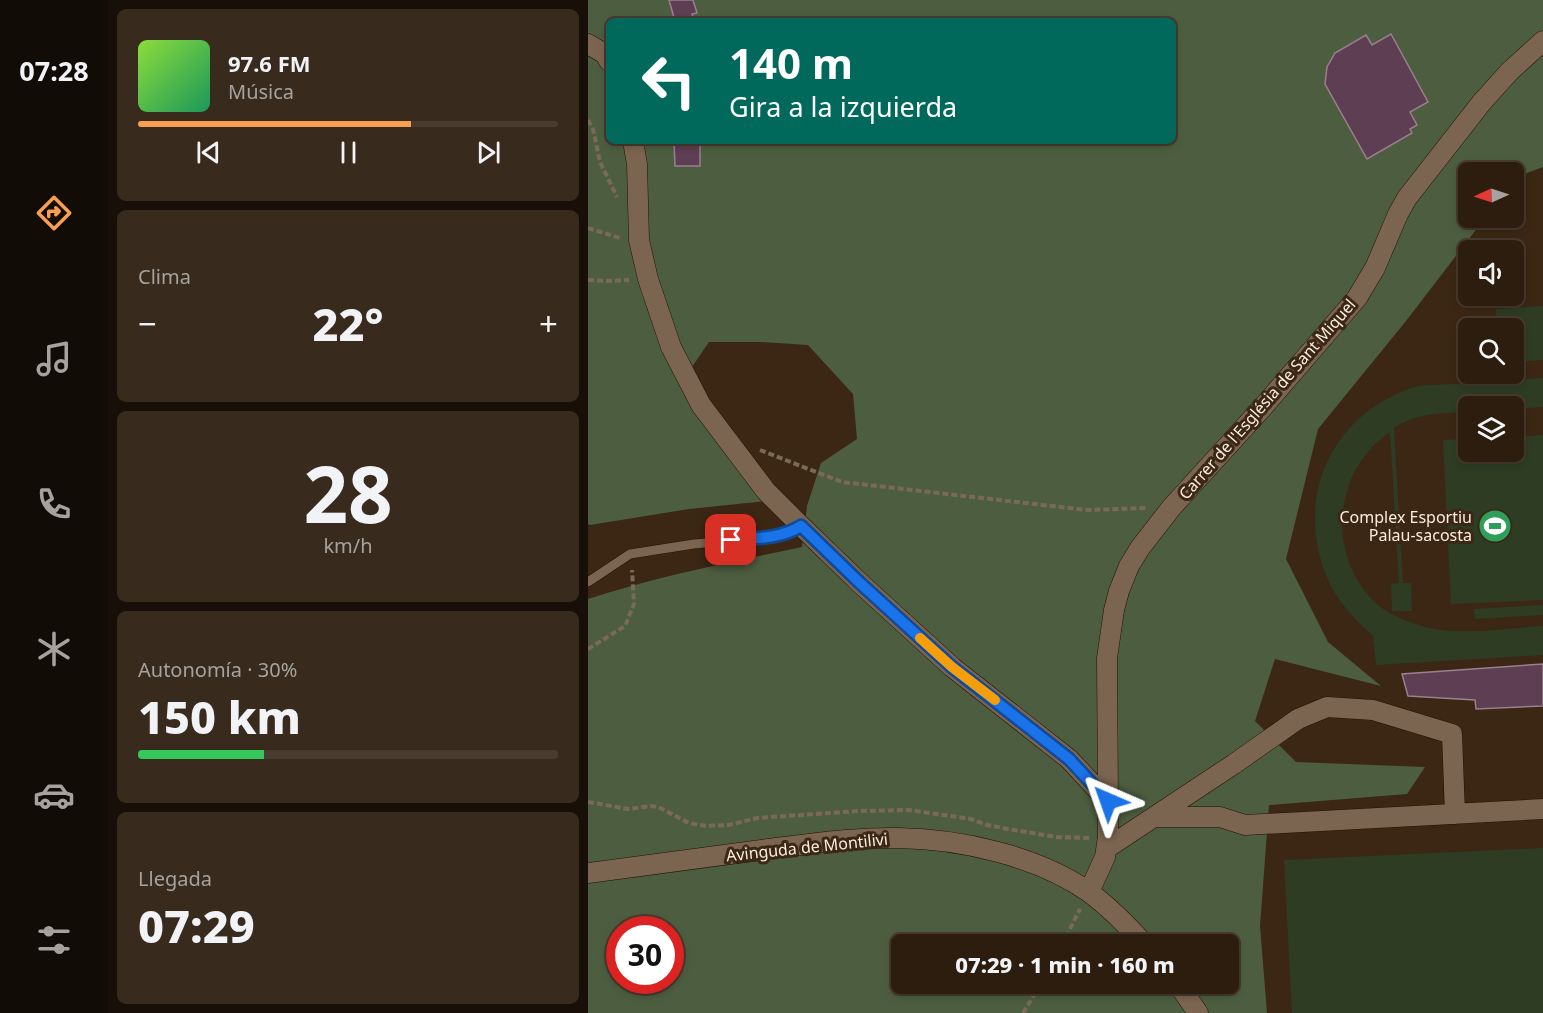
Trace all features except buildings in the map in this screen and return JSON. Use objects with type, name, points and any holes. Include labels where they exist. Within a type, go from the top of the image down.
[{"type":"street","name":"Carrer de l'Església de Sant Miquel","points":[[1089,892],[1107,848],[1107,658],[1114,610],[1129,566],[1171,508],[1263,407],[1357,298],[1375,268],[1407,198],[1482,102],[1510,71],[1543,41]]},
{"type":"street","points":[[588,44],[606,57]]},
{"type":"street","points":[[634,144],[637,164],[639,240],[648,279],[671,347],[702,405],[766,491],[801,526],[952,667],[1069,759],[1108,801]]},
{"type":"street","points":[[1107,848],[1298,719],[1327,707],[1373,710],[1452,734],[1455,814]]},
{"type":"street","points":[[1154,817],[1220,817],[1245,825],[1543,809]]},
{"type":"street","name":"Avinguda de Montilivi","points":[[588,873],[838,841],[899,838],[948,843],[1001,853],[1041,867],[1089,892]]},
{"type":"street","points":[[1089,892],[1136,934]]},
{"type":"street","points":[[1185,994],[1198,1013]]},
{"type":"lane","points":[[588,582],[630,554],[694,543],[775,537],[790,533],[801,526]]},
{"type":"path","points":[[588,120],[593,129],[600,162],[618,201]]},
{"type":"path","points":[[588,228],[620,238],[639,240]]},
{"type":"path","points":[[588,280],[648,279]]},
{"type":"path","points":[[758,449],[842,482],[1087,510],[1171,508]]},
{"type":"path","points":[[588,648],[625,626],[634,604],[630,554]]},
{"type":"path","points":[[1068,934],[1089,892]]},
{"type":"path","points":[[1023,1013],[1035,994]]},
{"type":"green space","points":[[588,0],[1543,0],[1543,167],[1524,174],[1524,162],[1458,162],[1458,228],[1477,228],[1468,240],[1458,240],[1458,253],[1318,429],[1286,559],[1328,642],[1381,686],[1275,659],[1255,721],[1296,762],[1425,767],[1407,794],[1269,805],[1260,926],[1267,1013],[588,1013],[588,599],[667,576],[802,547],[807,506],[821,463],[857,439],[853,394],[808,345],[709,342],[683,380],[766,501],[689,509],[588,524]]},
{"type":"green space","points":[[1543,306],[1543,360],[1524,361],[1524,318],[1496,318],[1496,309]]},
{"type":"green space","points":[[1543,378],[1543,407],[1524,408],[1524,396],[1458,396],[1458,413],[1411,419],[1394,428],[1403,583],[1411,583],[1412,611],[1392,611],[1391,584],[1399,583],[1390,432],[1371,449],[1356,469],[1347,492],[1342,516],[1343,541],[1350,564],[1362,587],[1383,609],[1416,624],[1446,630],[1479,631],[1543,626],[1543,655],[1376,665],[1373,636],[1336,595],[1320,557],[1315,527],[1317,497],[1324,469],[1338,443],[1357,421],[1382,402],[1411,388],[1458,383],[1524,384],[1524,379]]},
{"type":"green space","name":"Complex Esportiu Palau-sacosta","points":[[1543,435],[1543,600],[1451,604],[1443,440],[1458,439],[1458,462],[1524,462],[1524,436]]},
{"type":"green space","points":[[1543,605],[1543,615],[1475,619],[1474,609]]},
{"type":"green space","points":[[1543,848],[1543,1013],[1292,1013],[1284,860]]},
{"type":"slow traffic","points":[[920,638],[952,667],[995,700]]},
{"type":"place","name":"Complex Esportiu Palau-sacosta","points":[[1495,526]]},
{"type":"route","points":[[731,540],[775,537],[790,533],[801,526],[952,667],[1069,759],[1108,801]]}]
